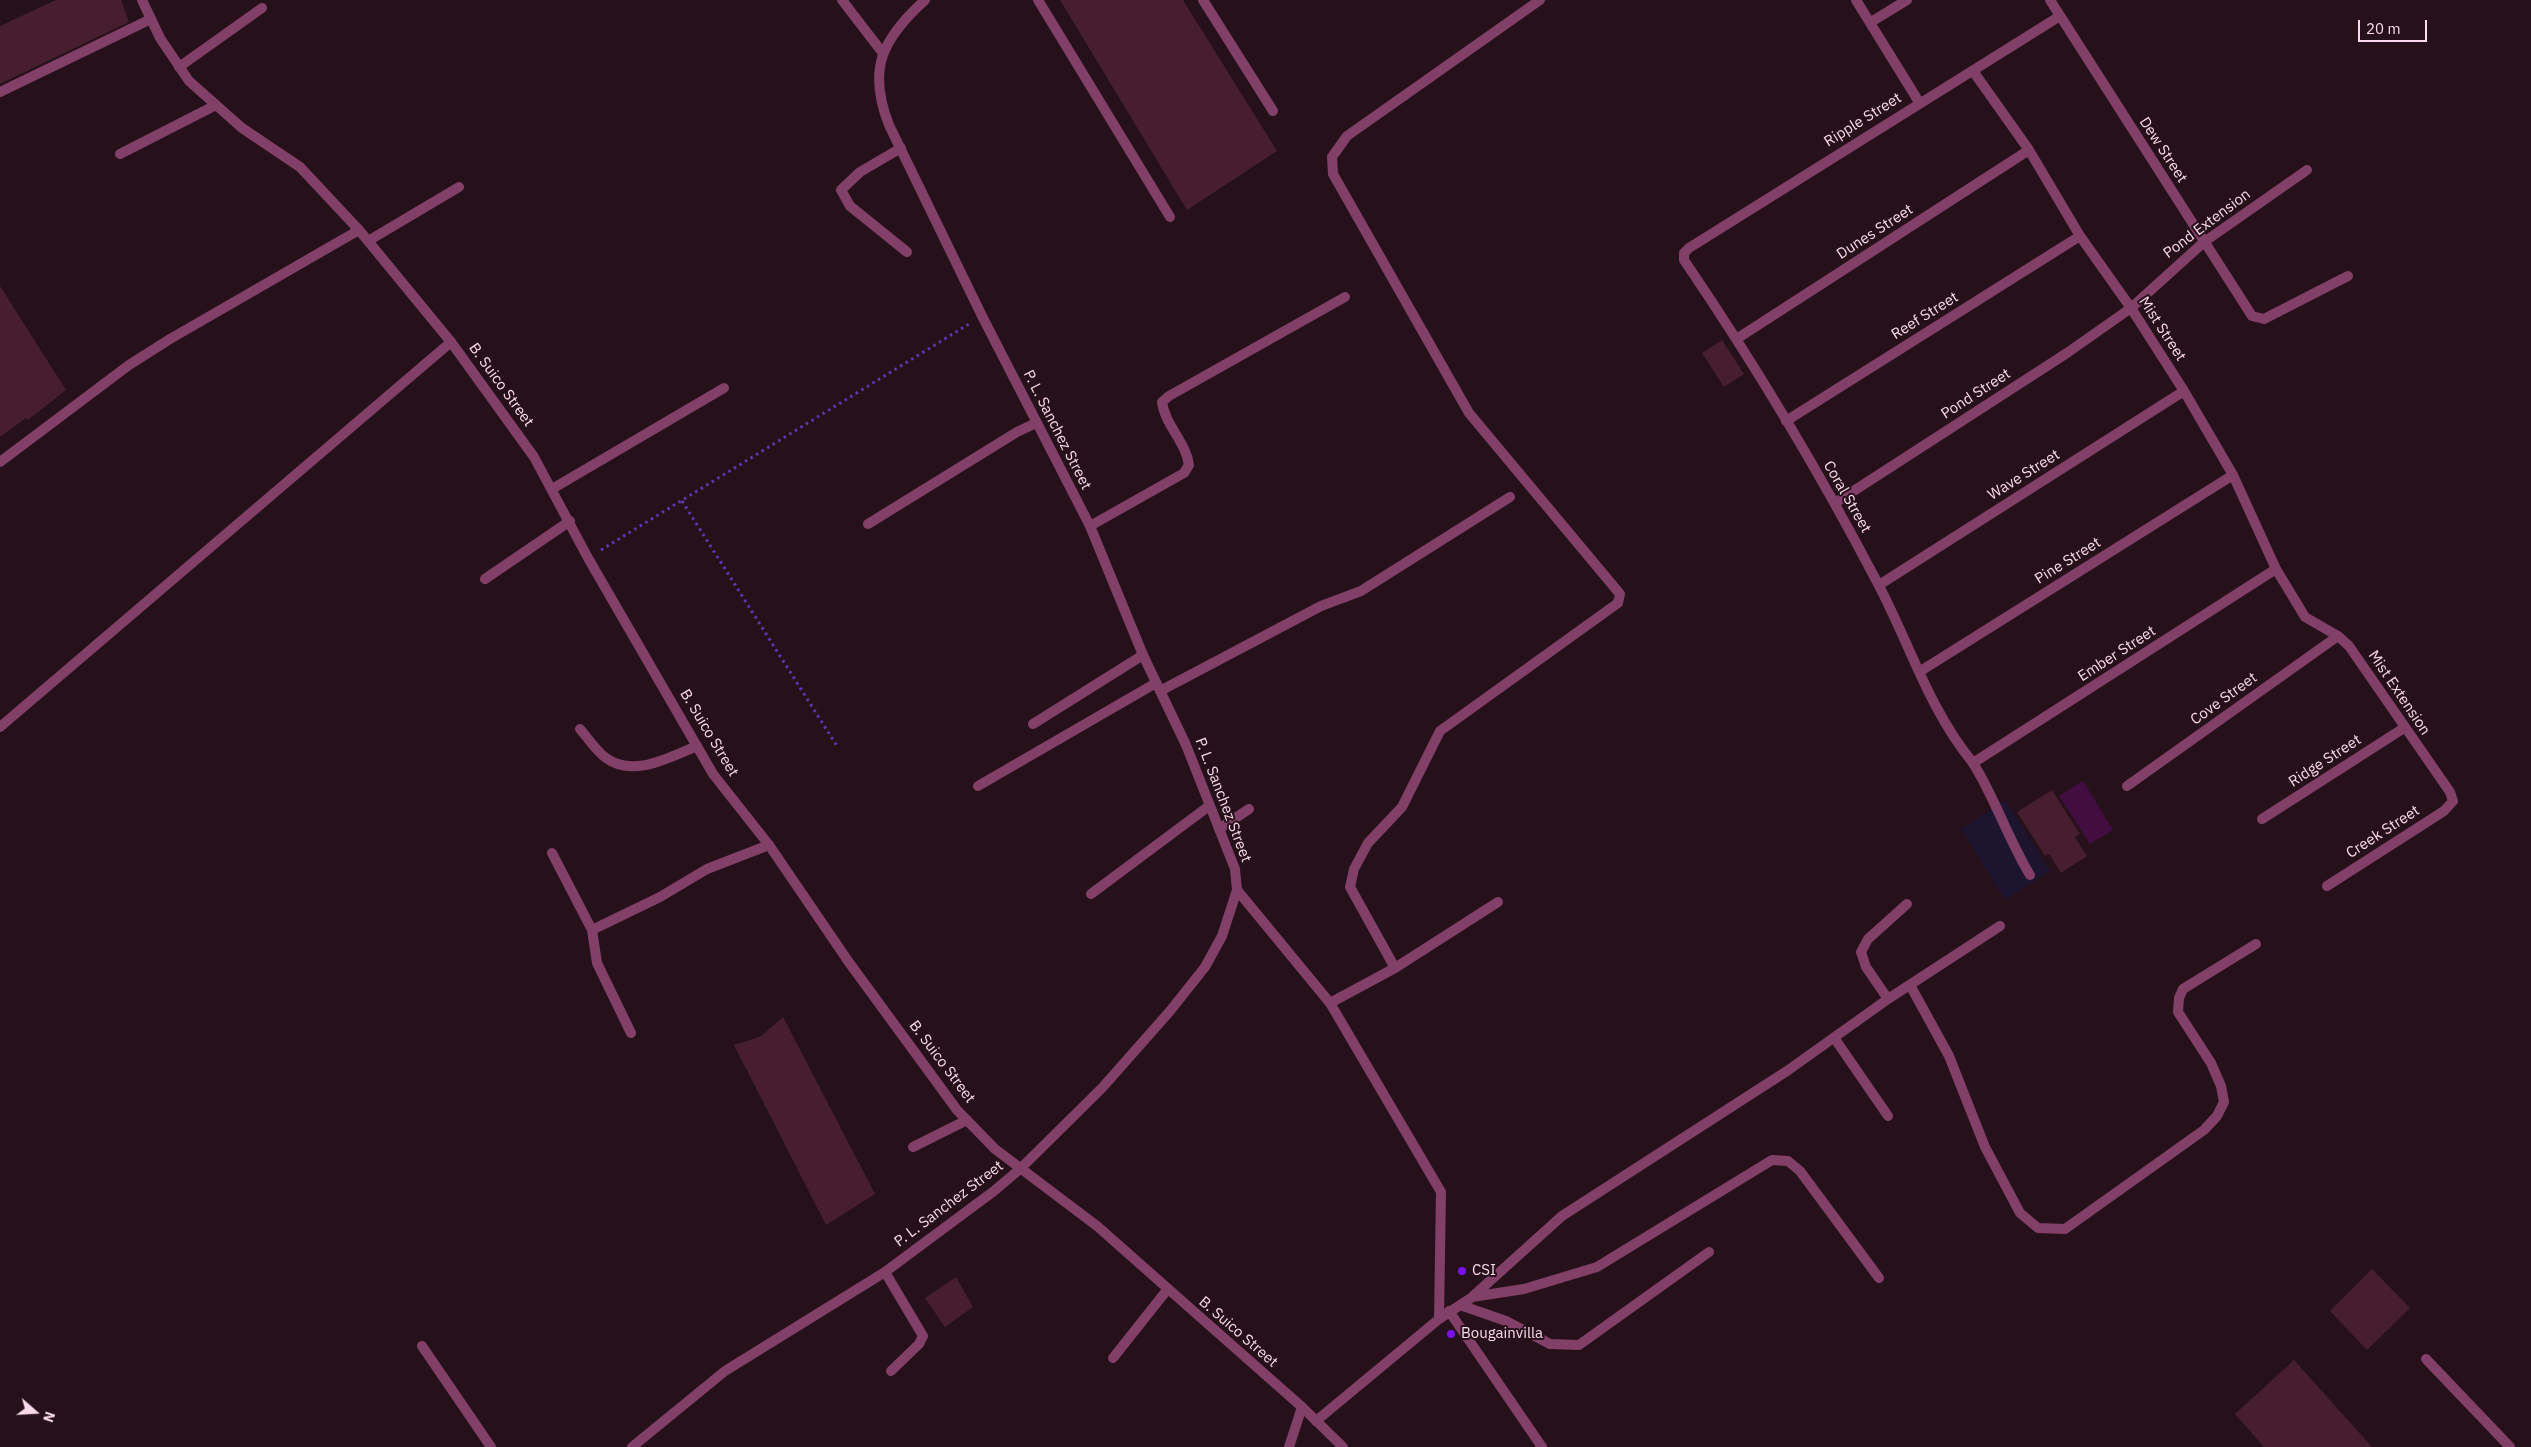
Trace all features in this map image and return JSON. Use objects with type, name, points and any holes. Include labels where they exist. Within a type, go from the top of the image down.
[{"type":"street","name":"B. Suico Street","points":[[142,0],[160,38],[189,81],[242,128],[300,167],[368,240],[451,342],[534,457],[588,558],[714,774],[769,845],[848,961],[967,1120],[1020,1169],[1097,1226],[1302,1408],[1343,1447]]},
{"type":"street","points":[[842,0],[882,52]]},
{"type":"street","name":"P. L. Sanchez Street","points":[[632,1447],[725,1371],[885,1272],[994,1191],[1020,1169],[1102,1088],[1170,1011],[1205,966],[1222,936],[1237,890],[1235,868],[1186,745],[1158,687],[1090,526],[982,316],[881,104],[878,88],[882,52],[907,16],[924,0]]},
{"type":"street","points":[[1038,0],[1170,217]]},
{"type":"street","points":[[1204,0],[1273,111]]},
{"type":"street","points":[[1395,968],[1350,887],[1354,869],[1368,843],[1402,807],[1440,731],[1618,603],[1620,594],[1470,413],[1333,174],[1332,157],[1347,136],[1540,0]]},
{"type":"street","points":[[1856,0],[1919,102]]},
{"type":"street","points":[[1871,22],[1907,0]]},
{"type":"street","name":"Dew Street","points":[[2050,0],[2252,316],[2264,319],[2348,276]]},
{"type":"street","points":[[179,67],[262,8]]},
{"type":"street","name":"Ripple Street","points":[[1684,253],[1919,102],[1973,71],[2060,16]]},
{"type":"street","points":[[0,92],[150,19]]},
{"type":"street","name":"Mist Street","points":[[1973,71],[2029,150],[2080,236],[2131,308],[2184,391],[2233,475],[2276,569],[2304,617]]},
{"type":"street","points":[[120,154],[216,105]]},
{"type":"street","points":[[901,148],[860,172],[841,190],[850,206],[907,252]]},
{"type":"street","name":"Dunes Street","points":[[1738,338],[2029,150]]},
{"type":"street","name":"Pond Extension","points":[[2131,308],[2204,242],[2307,170]]},
{"type":"street","points":[[368,240],[459,187]]},
{"type":"street","points":[[0,462],[129,365],[170,339],[359,230]]},
{"type":"street","name":"Reef Street","points":[[1786,421],[2080,236]]},
{"type":"street","name":"Coral Street","points":[[1684,253],[1684,260],[1738,338],[1835,503],[1879,584],[1928,695],[1957,744],[1973,762],[1986,784],[2014,848],[2030,875]]},
{"type":"street","points":[[1090,526],[1184,473],[1189,465],[1188,456],[1164,413],[1162,402],[1169,396],[1344,297]]},
{"type":"street","name":"Pond Street","points":[[1835,503],[2067,353],[2131,308]]},
{"type":"street","points":[[0,727],[451,342]]},
{"type":"street","points":[[552,489],[724,388]]},
{"type":"street","name":"Wave Street","points":[[1879,584],[2184,391]]},
{"type":"street","points":[[868,524],[1017,432],[1036,423]]},
{"type":"street","name":"Pine Street","points":[[1919,672],[2233,475]]},
{"type":"street","points":[[978,786],[1158,687],[1321,606],[1361,591],[1510,497]]},
{"type":"street","points":[[486,579],[570,522]]},
{"type":"street","name":"Ember Street","points":[[1973,762],[2276,569]]},
{"type":"street","name":"Mist Extension","points":[[2304,617],[2338,636],[2349,646],[2450,792],[2453,801]]},
{"type":"street","name":"Cove Street","points":[[2127,786],[2338,636]]},
{"type":"street","points":[[1033,724],[1144,655]]},
{"type":"street","name":"Ridge Street","points":[[2262,819],[2404,728]]},
{"type":"street","points":[[580,729],[606,758],[623,766],[642,766],[697,746]]},
{"type":"street","name":"Creek Street","points":[[2327,886],[2444,811],[2453,801]]},
{"type":"street","points":[[1091,894],[1209,806]]},
{"type":"street","points":[[1219,829],[1249,809]]},
{"type":"street","points":[[592,930],[660,897],[707,870],[769,845]]},
{"type":"street","points":[[552,854],[592,930],[597,963],[631,1033]]},
{"type":"street","points":[[1237,890],[1330,1003],[1441,1192],[1439,1319]]},
{"type":"street","points":[[1330,1003],[1395,968],[1498,902]]},
{"type":"street","points":[[1888,999],[1866,967],[1861,952],[1868,939],[1907,904]]},
{"type":"street","points":[[1316,1421],[1449,1311],[1471,1298],[1562,1216],[1835,1039],[1888,999],[2000,926]]},
{"type":"street","points":[[1910,985],[1949,1056],[1985,1147],[2020,1213],[2038,1228],[2066,1229],[2204,1130],[2217,1116],[2224,1102],[2221,1086],[2211,1063],[2178,1012],[2179,998],[2183,989],[2256,944]]},
{"type":"street","points":[[1835,1039],[1888,1116]]},
{"type":"street","points":[[913,1147],[967,1120]]},
{"type":"street","points":[[1471,1298],[1524,1289],[1597,1267],[1772,1160],[1788,1160],[1800,1170],[1879,1278]]},
{"type":"street","points":[[1460,1305],[1506,1321],[1550,1344],[1579,1345],[1709,1252]]},
{"type":"street","points":[[885,1272],[923,1336],[919,1344],[891,1372]]},
{"type":"street","points":[[1113,1358],[1168,1290]]},
{"type":"street","points":[[1449,1311],[1542,1447]]},
{"type":"street","points":[[422,1346],[491,1447]]},
{"type":"street","points":[[2426,1359],[2510,1447]]},
{"type":"street","points":[[1289,1447],[1302,1408]]},
{"type":"path","points":[[588,558],[982,316]]},
{"type":"path","points":[[682,501],[837,746]]},
{"type":"shaded area","points":[[2083,781],[2113,830],[2090,844],[2059,796]]},
{"type":"shaded area","points":[[2005,800],[2050,871],[2005,900],[1961,829]]},
{"type":"building","points":[[56,0],[121,0],[129,22],[0,84],[0,26]]},
{"type":"building","points":[[1060,0],[1183,0],[1277,151],[1187,210]]},
{"type":"building","points":[[0,286],[66,390],[28,420],[26,418],[0,437]]},
{"type":"building","points":[[1722,340],[1744,374],[1724,387],[1702,353]]},
{"type":"building","points":[[2052,790],[2080,834],[2075,837],[2087,856],[2061,873],[2049,854],[2045,856],[2017,812]]},
{"type":"building","points":[[783,1017],[875,1194],[826,1225],[734,1045],[760,1037]]},
{"type":"building","points":[[2372,1269],[2410,1308],[2367,1350],[2330,1311]]},
{"type":"building","points":[[956,1277],[973,1307],[945,1327],[925,1298]]},
{"type":"building","points":[[2294,1360],[2372,1447],[2264,1447],[2235,1414]]},
{"type":"place","name":"CSI","points":[[1462,1271]]},
{"type":"place","name":"Bougainvilla","points":[[1451,1334]]}]
